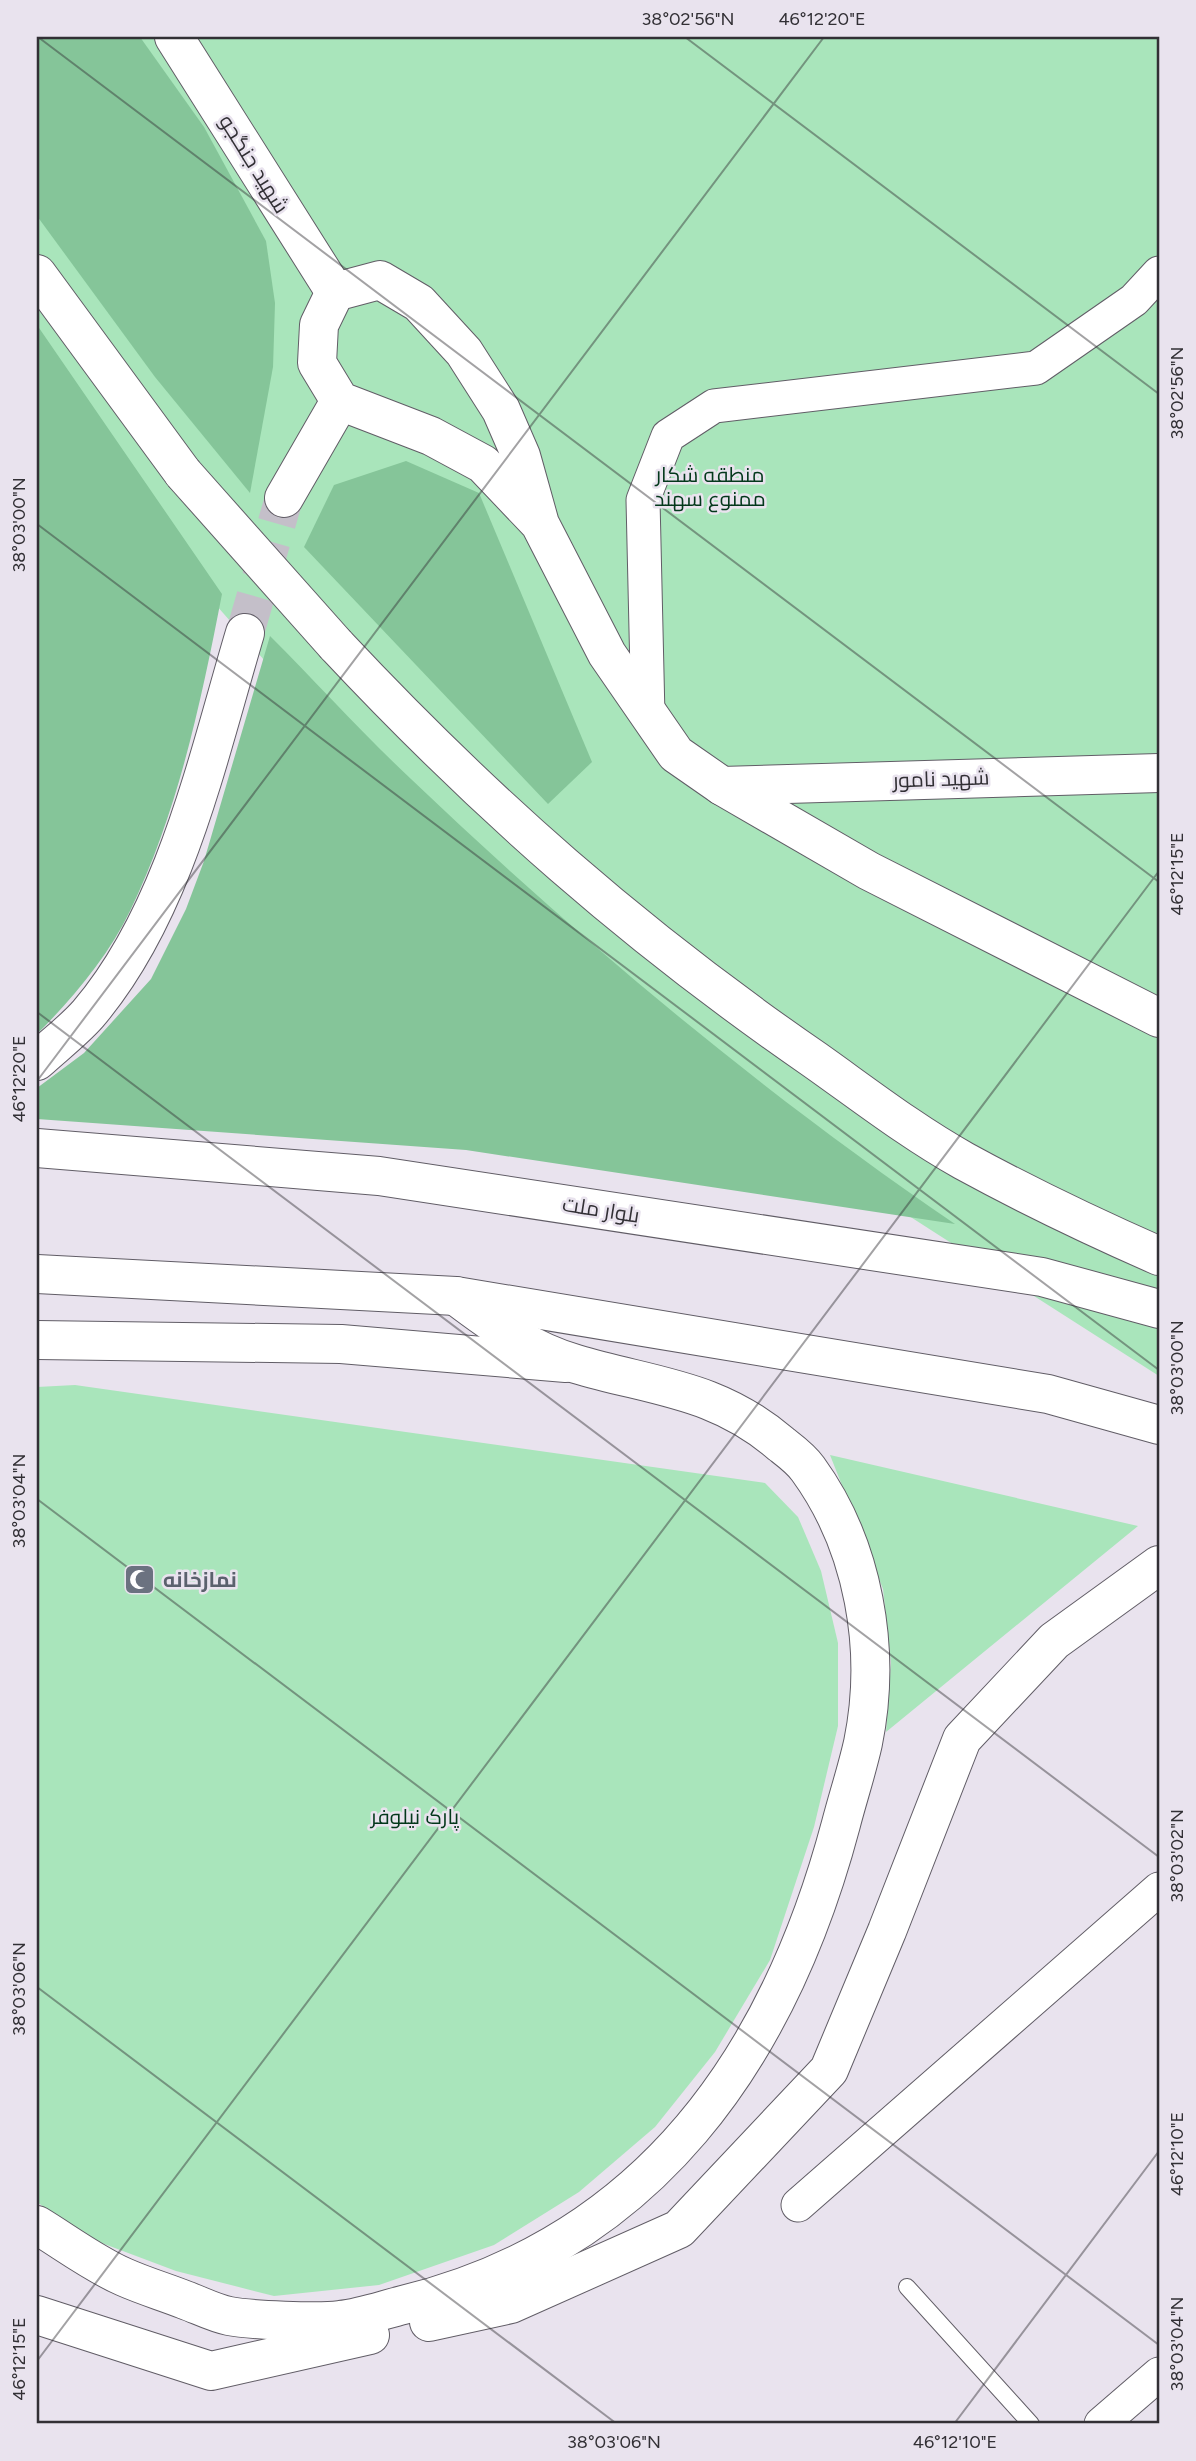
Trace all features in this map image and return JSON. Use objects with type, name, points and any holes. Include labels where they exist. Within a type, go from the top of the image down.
[{"type":"main road","name":"شهید جنگجو","points":[[174,37],[335,292]]},
{"type":"main road","points":[[37,274],[183,472],[336,645],[423,737],[512,822],[630,924],[746,1013],[962,1159],[1084,1223],[1159,1256]]},
{"type":"main road","points":[[540,524],[483,464],[431,436],[340,401],[317,363],[319,325],[335,292],[380,280],[419,303],[464,352],[501,410],[521,456],[540,524],[607,654],[676,754],[722,786],[869,871],[1159,1018]]},
{"type":"main road","points":[[284,498],[340,401]]},
{"type":"main road","points":[[37,1061],[88,1014],[145,930],[186,830],[245,633]]},
{"type":"main road","name":"شهید نامور","points":[[722,786],[1159,773]]},
{"type":"main road","name":"بلوار ملت","points":[[37,1148],[379,1177],[1042,1277],[1159,1309]]},
{"type":"main road","points":[[37,1274],[456,1296],[1048,1394],[1159,1425]]},
{"type":"main road","points":[[341,1344],[389,1328],[456,1296]]},
{"type":"main road","points":[[456,1296],[510,1336],[573,1363]]},
{"type":"main road","points":[[37,1340],[341,1344],[573,1363],[685,1390],[757,1423],[806,1465],[838,1520],[858,1575],[869,1626],[869,1685],[863,1741],[836,1843],[806,1936],[784,1989],[752,2045],[671,2155],[619,2200],[559,2244],[455,2292],[339,2320],[228,2316],[121,2276],[37,2225]]},
{"type":"main road","points":[[37,2315],[211,2371],[511,2304],[679,2229],[829,2070],[962,1739],[1054,1641],[1159,1565]]},
{"type":"street","points":[[648,716],[643,500],[668,436],[714,405],[1036,368],[1134,300],[1159,273]]},
{"type":"street","points":[[799,2205],[1159,1889]]},
{"type":"street","points":[[1101,2424],[1159,2374]]},
{"type":"lane","points":[[907,2287],[1031,2424]]},
{"type":"green space","name":"منطقه شکار ممنوع سهند","points":[[37,37],[1159,37],[1159,1376],[795,1143],[393,808],[87,457],[37,378]]},
{"type":"green space","points":[[37,37],[140,37],[204,127],[266,241],[275,303],[273,367],[250,493],[155,377],[37,216]]},
{"type":"green space","points":[[37,325],[222,594],[186,756],[162,835],[147,873],[121,928],[100,961],[37,1034]]},
{"type":"green space","points":[[406,461],[479,493],[592,762],[548,804],[304,547],[334,485]]},
{"type":"green space","points":[[270,636],[411,779],[607,957],[811,1121],[955,1224],[466,1150],[37,1119],[37,1088],[84,1053],[151,979],[186,909],[204,861]]},
{"type":"green space","name":"پارک نیلوفر","points":[[75,1385],[765,1483],[798,1517],[821,1571],[838,1643],[838,1726],[814,1827],[770,1960],[715,2052],[655,2127],[579,2192],[494,2245],[379,2285],[274,2296],[176,2271],[83,2236],[37,2202],[37,1387]]},
{"type":"green space","points":[[830,1455],[1138,1526],[886,1732],[891,1663],[883,1589]]},
{"type":"tunnel","points":[[245,633],[284,498]]},
{"type":"place","name":"نمازخانه","points":[[140,1580]]}]
